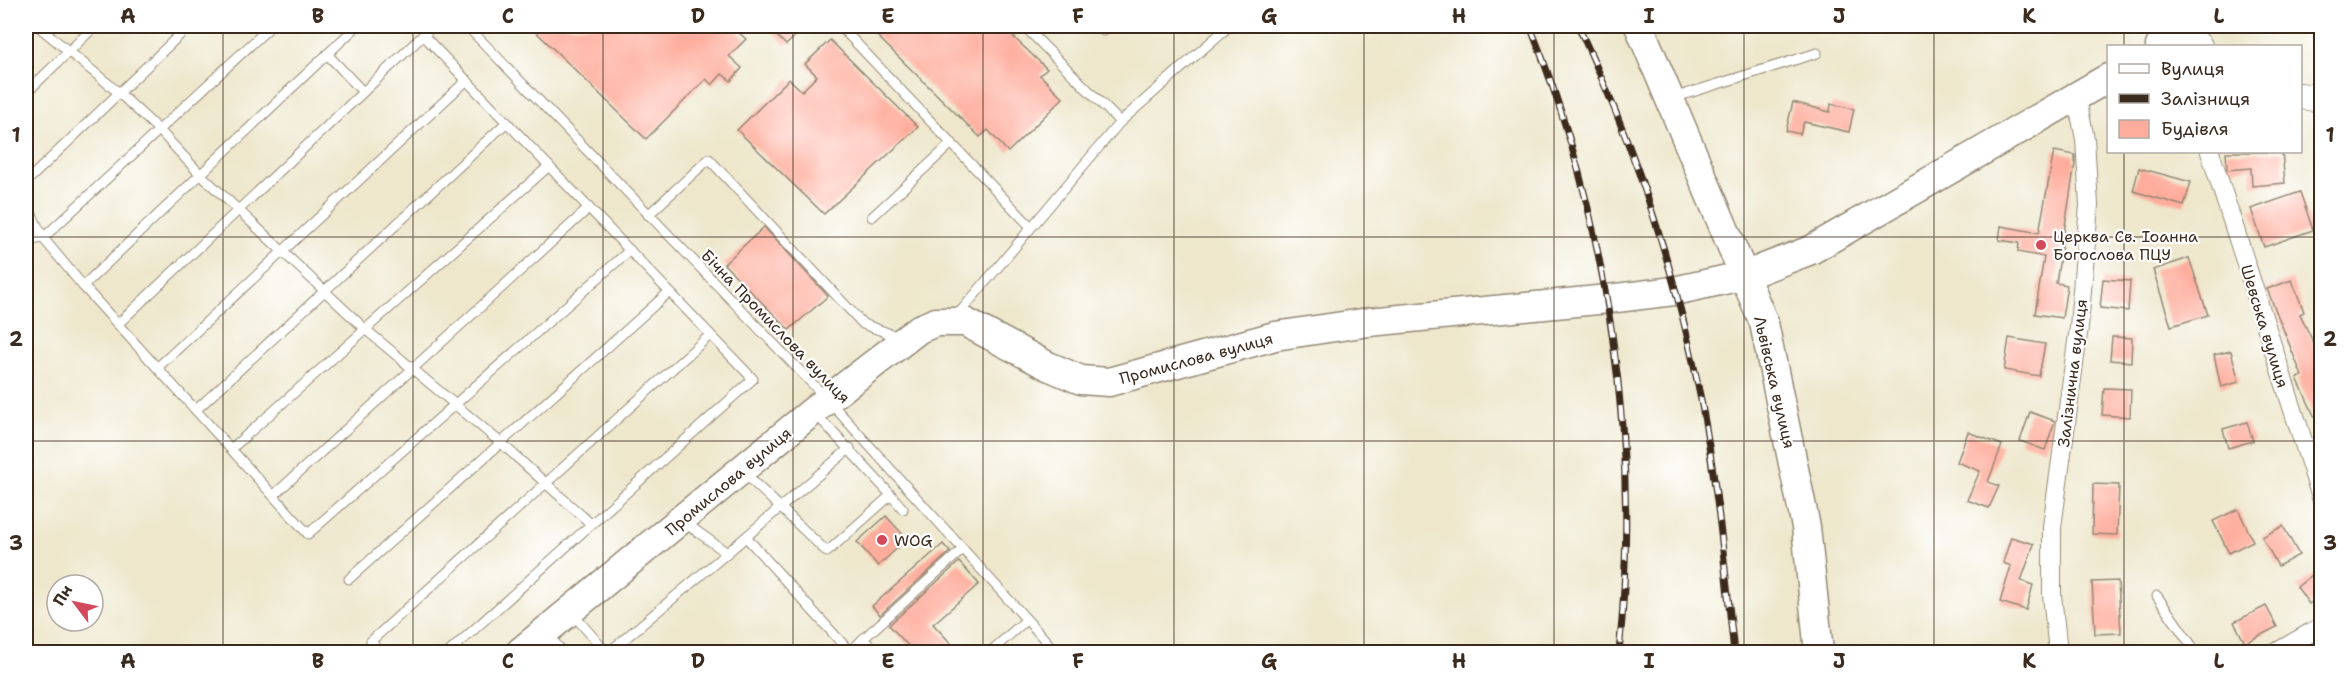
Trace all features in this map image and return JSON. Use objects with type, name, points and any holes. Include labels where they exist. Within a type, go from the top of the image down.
[{"type":"main road","name":"Львівська вулиця","points":[[1639,26],[1746,275],[1764,323],[1806,527],[1819,652]]},
{"type":"main road","name":"Промислова вулиця","points":[[520,652],[820,405],[904,339],[936,322],[965,322],[984,330],[1048,366],[1081,380],[1109,382],[1275,336],[1369,322],[1608,300],[1674,291],[1746,275],[1811,250],[2076,94],[2107,79]]},
{"type":"main road","points":[[2302,96],[2322,99]]},
{"type":"street","name":"Залізнична вулиця","points":[[2058,652],[2052,595],[2052,527],[2079,327],[2089,205],[2085,139],[2076,94]]},
{"type":"street","name":"Шевська вулиця","points":[[2210,153],[2322,500]]},
{"type":"street","points":[[2277,652],[2322,626]]},
{"type":"lane","points":[[38,26],[118,92],[282,253],[365,329],[501,443],[591,524]]},
{"type":"lane","points":[[26,93],[96,26]]},
{"type":"lane","points":[[26,182],[189,26]]},
{"type":"lane","points":[[26,242],[43,238],[271,26]]},
{"type":"lane","points":[[83,286],[357,26]]},
{"type":"lane","points":[[119,323],[433,26]]},
{"type":"lane","name":"Бічна Промислова вулиця","points":[[467,26],[648,215],[820,405],[963,549],[1056,652]]},
{"type":"lane","points":[[840,26],[1032,227]]},
{"type":"lane","points":[[1024,26],[1120,122]]},
{"type":"lane","points":[[953,321],[1120,122],[1229,26]]},
{"type":"lane","points":[[423,35],[753,379],[449,652]]},
{"type":"lane","points":[[1671,99],[1817,53]]},
{"type":"lane","points":[[327,54],[363,92]]},
{"type":"lane","points":[[158,367],[466,80]]},
{"type":"lane","points":[[196,410],[507,122]]},
{"type":"lane","points":[[872,217],[952,143]]},
{"type":"lane","points":[[648,215],[709,159],[862,324],[904,339]]},
{"type":"lane","points":[[231,449],[549,166]]},
{"type":"lane","points":[[26,202],[43,238],[83,286],[119,323],[308,534],[630,250]]},
{"type":"lane","points":[[274,495],[589,208]]},
{"type":"lane","points":[[350,579],[669,292]]},
{"type":"lane","points":[[379,652],[371,641],[710,335]]},
{"type":"lane","points":[[820,405],[850,448],[903,508]]},
{"type":"lane","points":[[569,610],[608,652],[850,448]]},
{"type":"lane","points":[[741,470],[827,552],[891,495]]},
{"type":"lane","points":[[682,520],[727,553]]},
{"type":"lane","points":[[746,537],[850,652],[963,549]]},
{"type":"lane","points":[[2157,596],[2196,652]]},
{"type":"lane","points":[[990,652],[1026,620]]},
{"type":"lane","points":[[544,631],[563,652]]},
{"type":"lane","points":[[863,639],[876,652]]},
{"type":"lane","points":[[1038,652],[1046,642]]},
{"type":"building","points":[[530,26],[731,26],[746,39],[729,56],[742,68],[731,81],[722,74],[712,85],[706,79],[646,139]]},
{"type":"building","points":[[767,26],[806,26],[786,45]]},
{"type":"building","points":[[867,26],[1002,26],[1047,69],[1040,75],[1063,98],[1008,152],[988,130],[980,137]]},
{"type":"building","points":[[830,40],[918,127],[824,214],[737,130],[789,79],[802,91],[817,76],[805,64]]},
{"type":"building","points":[[1793,102],[1830,112],[1831,104],[1854,109],[1849,132],[1804,122],[1800,134],[1786,131]]},
{"type":"building","points":[[2054,151],[2075,155],[2056,283],[2067,285],[2062,318],[2035,314],[2044,257],[2018,252],[2019,243],[1999,240],[2001,226],[2039,233]]},
{"type":"building","points":[[2226,153],[2282,153],[2285,183],[2252,186],[2251,168],[2227,170]]},
{"type":"building","points":[[2139,168],[2191,182],[2184,206],[2133,191]]},
{"type":"building","points":[[2300,192],[2313,230],[2264,247],[2251,209]]},
{"type":"building","points":[[764,227],[828,296],[789,330],[724,264]]},
{"type":"building","points":[[2189,258],[2208,315],[2171,326],[2153,270]]},
{"type":"building","points":[[2103,279],[2130,281],[2128,311],[2100,308]]},
{"type":"building","points":[[2292,280],[2304,312],[2300,314],[2322,361],[2322,433],[2297,378],[2302,376],[2267,289]]},
{"type":"building","points":[[2112,337],[2132,338],[2131,362],[2110,360]]},
{"type":"building","points":[[2009,338],[2045,344],[2039,376],[2004,370]]},
{"type":"building","points":[[2231,351],[2239,382],[2221,387],[2214,355]]},
{"type":"building","points":[[2104,388],[2131,389],[2130,417],[2102,415]]},
{"type":"building","points":[[2030,412],[2055,421],[2045,450],[2020,441]]},
{"type":"building","points":[[2247,422],[2253,441],[2228,448],[2223,429]]},
{"type":"building","points":[[1968,432],[2002,445],[1988,482],[1999,486],[1989,508],[1967,500],[1980,471],[1957,462]]},
{"type":"building","points":[[2093,484],[2119,485],[2117,535],[2092,534]]},
{"type":"building","points":[[2238,509],[2253,541],[2229,553],[2213,521]]},
{"type":"building","name":"WOG","points":[[886,516],[907,539],[878,566],[857,542]]},
{"type":"building","points":[[2283,526],[2299,555],[2278,566],[2262,537]]},
{"type":"building","points":[[2011,537],[2034,544],[2021,581],[2033,585],[2026,610],[2000,602],[2011,566],[2003,563]]},
{"type":"building","points":[[943,544],[950,552],[880,615],[872,606]]},
{"type":"building","points":[[959,562],[979,584],[933,624],[959,652],[914,652],[889,625]]},
{"type":"building","points":[[2322,567],[2322,594],[2309,604],[2297,587]]},
{"type":"building","points":[[2118,581],[2121,633],[2095,634],[2092,582]]},
{"type":"building","points":[[2266,606],[2277,627],[2245,643],[2234,622]]},
{"type":"railway","points":[[1530,26],[1557,100],[1580,176],[1598,254],[1612,334],[1621,414],[1625,494],[1625,573],[1619,652]]},
{"type":"railway","points":[[1578,26],[1635,162],[1666,257],[1691,352],[1712,463],[1734,652]]},
{"type":"place","name":"Церква Св. Іоанна Богослова ПЦУ","points":[[2041,245]]},
{"type":"place","name":"WOG","points":[[882,540]]}]
